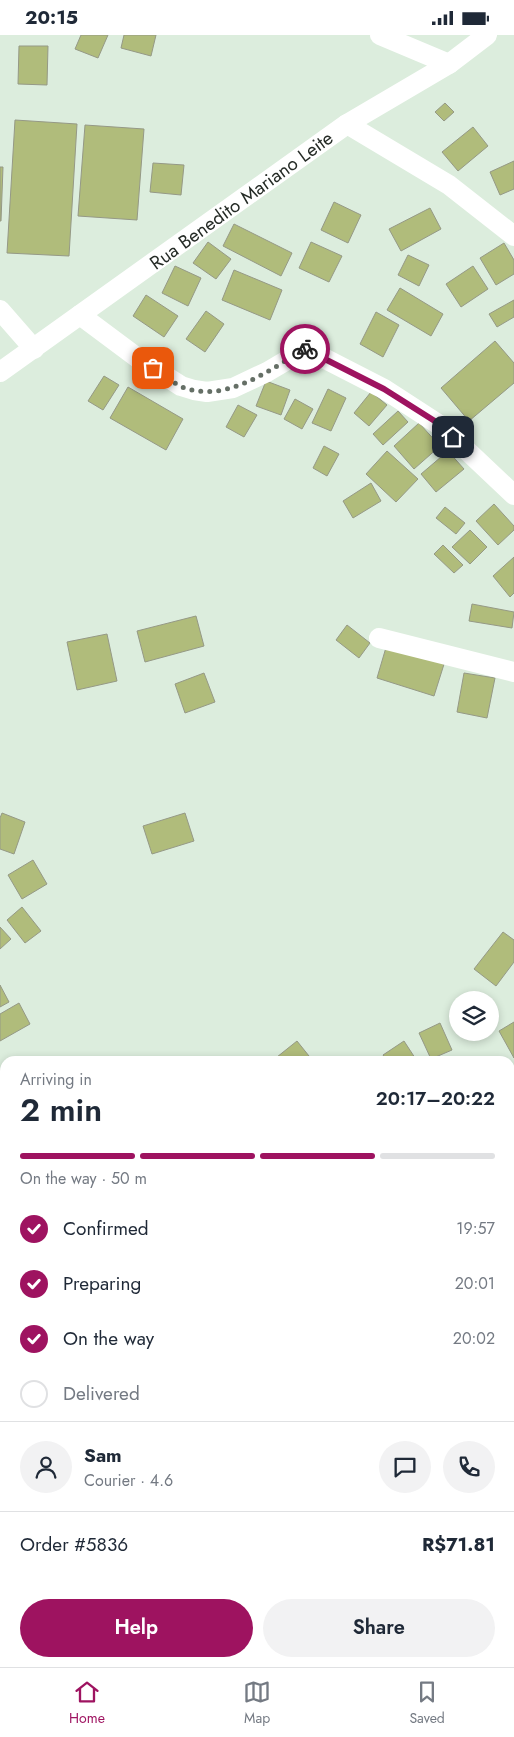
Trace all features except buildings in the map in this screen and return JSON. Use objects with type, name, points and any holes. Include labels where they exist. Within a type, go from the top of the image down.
[{"type":"street","points":[[380,35],[449,64]]},
{"type":"street","name":"Rua Benedito Mariano Leite","points":[[0,372],[347,124],[449,64],[487,35]]},
{"type":"street","points":[[347,124],[449,185],[514,236]]},
{"type":"street","points":[[0,310],[34,349]]},
{"type":"street","points":[[80,315],[139,359],[181,386],[200,391],[220,391],[233,388],[267,372],[306,349],[384,389],[441,425],[514,495]]},
{"type":"street","points":[[379,638],[514,672]]},
{"type":"way so far","points":[[153,368],[181,386],[207,392],[220,391],[233,388],[267,372],[305,349]]},
{"type":"route","points":[[305,349],[384,389],[441,425],[453,437]]}]
